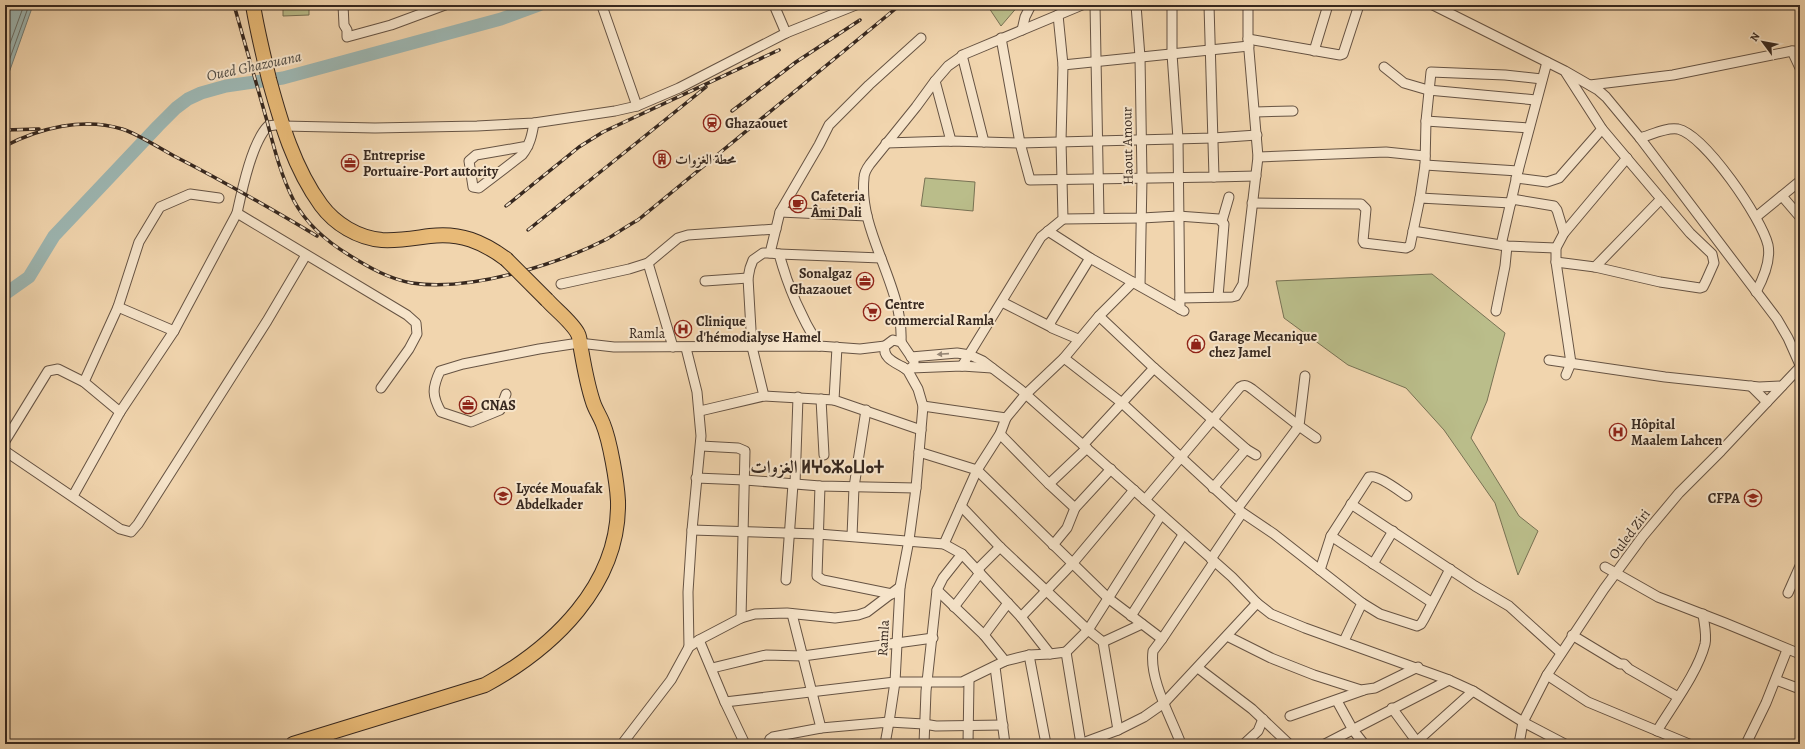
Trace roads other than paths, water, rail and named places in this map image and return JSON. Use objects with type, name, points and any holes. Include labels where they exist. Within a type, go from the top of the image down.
[{"type":"main road","points":[[253,5],[258,36],[274,98],[290,148],[321,205],[344,227],[357,234],[380,240],[404,240],[431,235],[463,236],[486,246],[506,259],[578,334],[593,403],[607,437],[618,500],[616,530],[610,552],[597,583],[577,613],[544,646],[511,671],[485,685],[462,694],[292,744]]},
{"type":"street","points":[[343,5],[344,25],[347,30],[347,37],[391,25],[444,5]]},
{"type":"street","points":[[774,5],[786,33]]},
{"type":"street","points":[[73,496],[120,412],[174,331],[237,213],[259,137],[268,126],[283,125],[375,128],[477,126],[534,123],[615,111],[638,106],[678,88],[786,33],[856,5]]},
{"type":"street","points":[[1022,30],[1025,18],[1031,5]]},
{"type":"street","points":[[908,369],[914,363],[901,342],[900,320],[867,216],[864,197],[864,177],[870,164],[916,108],[935,81],[948,66],[962,55],[1082,5]]},
{"type":"street","points":[[1095,5],[1099,218]]},
{"type":"street","name":"Haout Amour","points":[[1136,5],[1140,57],[1142,178],[1142,218],[1137,284]]},
{"type":"street","points":[[1048,231],[1090,258],[1182,310],[1180,298],[1178,216],[1178,139],[1172,54],[1172,5]]},
{"type":"street","points":[[1209,5],[1214,177]]},
{"type":"street","points":[[1180,298],[1232,297],[1236,296],[1243,284],[1258,157],[1249,43],[1248,5]]},
{"type":"street","points":[[1314,51],[1328,5]]},
{"type":"street","points":[[1063,65],[1211,50],[1249,43],[1340,55],[1343,54],[1359,5]]},
{"type":"street","points":[[1433,5],[1565,71],[1590,85],[1606,97],[1640,138],[1777,319],[1788,338],[1800,366]]},
{"type":"street","points":[[602,6],[638,106]]},
{"type":"street","points":[[1058,15],[1063,65],[1061,141],[1063,219]]},
{"type":"street","points":[[819,346],[795,303],[774,254],[776,229],[780,212],[829,125],[868,85],[921,38]]},
{"type":"street","points":[[1001,38],[1028,179],[1098,180],[1256,176]]},
{"type":"street","points":[[1590,85],[1673,75],[1796,51],[1800,68]]},
{"type":"street","points":[[962,55],[984,142]]},
{"type":"street","points":[[1496,312],[1505,266],[1504,245],[1517,175],[1547,62]]},
{"type":"street","points":[[1384,67],[1404,83],[1428,90],[1536,100]]},
{"type":"street","points":[[1252,203],[1362,204],[1366,209],[1362,242],[1367,244],[1408,248],[1420,198],[1425,160],[1426,121],[1430,73],[1433,71],[1505,75],[1542,79]]},
{"type":"street","points":[[1556,262],[1595,266],[1660,282],[1697,288],[1703,287],[1714,263],[1714,258],[1661,199],[1602,129],[1565,71]]},
{"type":"street","points":[[935,81],[951,141]]},
{"type":"street","points":[[1255,112],[1293,111]]},
{"type":"street","points":[[1426,121],[1529,128]]},
{"type":"street","points":[[528,146],[476,155],[469,161],[473,187],[479,188],[522,155],[528,146],[534,123]]},
{"type":"street","points":[[1258,157],[1386,152],[1517,175],[1547,182],[1559,178],[1602,129]]},
{"type":"street","points":[[1640,138],[1669,129],[1678,129],[1689,133],[1697,139],[1721,167],[1764,231],[1768,247],[1763,275],[1756,292]]},
{"type":"street","points":[[886,143],[951,141],[1020,143],[1257,136]]},
{"type":"street","points":[[1566,375],[1571,363],[1556,262],[1556,248],[1564,233],[1627,158]]},
{"type":"street","points":[[1756,217],[1800,181]]},
{"type":"street","points":[[84,382],[118,307],[139,242],[160,207],[190,194],[219,198]]},
{"type":"street","points":[[1782,196],[1800,217]]},
{"type":"street","points":[[1218,297],[1224,224],[1222,221],[1229,197]]},
{"type":"street","points":[[1420,198],[1512,201],[1554,206],[1557,210],[1564,233]]},
{"type":"street","points":[[1595,266],[1661,199]]},
{"type":"street","points":[[780,212],[867,216]]},
{"type":"street","points":[[237,213],[407,315],[416,323],[417,334],[409,349],[381,388]]},
{"type":"street","points":[[962,366],[1041,237],[1063,219],[1178,216],[1219,219],[1222,221]]},
{"type":"street","points":[[561,284],[629,269],[648,263],[678,238],[688,235],[776,229]]},
{"type":"street","points":[[1413,231],[1504,245],[1556,248]]},
{"type":"street","points":[[764,396],[752,347],[748,278],[753,260],[763,253],[881,258]]},
{"type":"street","points":[[5,451],[120,529],[131,532],[138,524],[267,321],[306,255]]},
{"type":"street","points":[[1051,327],[1050,321],[1090,258]]},
{"type":"street","points":[[648,263],[673,347]]},
{"type":"street","points":[[705,281],[748,278]]},
{"type":"street","points":[[944,544],[977,470],[1000,434],[1006,418],[1025,395],[1064,358],[1078,339],[1099,316],[1137,284]]},
{"type":"street","points":[[1002,302],[1078,339]]},
{"type":"street","points":[[118,307],[174,331]]},
{"type":"street","points":[[1099,316],[1212,420],[1246,449],[1256,455]]},
{"type":"street","points":[[860,349],[885,346],[893,340],[901,342]]},
{"type":"street","name":"Ramla","points":[[506,394],[500,410],[471,422],[441,412],[434,400],[434,383],[440,371],[456,365],[579,343],[614,347],[686,348],[819,346],[860,349]]},
{"type":"street","points":[[885,346],[884,354],[886,357]]},
{"type":"street","points":[[834,400],[837,347]]},
{"type":"street","points":[[686,348],[700,411],[701,446],[696,478],[688,592],[689,647]]},
{"type":"street","points":[[860,349],[886,357],[908,369],[962,366],[992,368]]},
{"type":"street","points":[[911,357],[958,353],[970,355],[983,361],[1111,469],[1212,561],[1232,577],[1257,603],[1280,618],[1418,667],[1449,680],[1473,691],[1523,722],[1565,744]]},
{"type":"street","points":[[1064,358],[1122,403],[1239,511],[1274,534],[1362,603],[1380,614],[1417,626],[1421,624],[1450,569]]},
{"type":"street","points":[[1549,360],[1665,377],[1751,386],[1782,386]]},
{"type":"street","name":"Ouled Ziri","points":[[1519,744],[1523,722],[1547,675],[1572,635],[1643,536],[1679,493],[1800,366]]},
{"type":"street","points":[[1049,484],[1085,447],[1154,368]]},
{"type":"street","points":[[5,441],[48,371],[58,369],[84,382],[120,412]]},
{"type":"street","points":[[908,369],[918,389],[923,406],[1006,418]]},
{"type":"street","points":[[1181,744],[1164,703],[1154,672],[1152,655],[1156,646],[1212,561],[1239,511],[1300,426],[1305,376]]},
{"type":"street","points":[[1145,500],[1240,388],[1247,385],[1316,438]]},
{"type":"street","points":[[1751,386],[1767,402]]},
{"type":"street","points":[[700,411],[764,396],[834,400],[921,430]]},
{"type":"street","points":[[786,580],[794,484],[798,397]]},
{"type":"street","points":[[821,399],[824,455]]},
{"type":"street","name":"Ramla","points":[[886,744],[895,682],[900,587],[909,540],[916,488],[923,406]]},
{"type":"street","points":[[852,536],[854,486],[866,410]]},
{"type":"street","points":[[1000,434],[1075,508]]},
{"type":"street","points":[[701,446],[744,449],[745,480],[740,618]]},
{"type":"street","points":[[1213,488],[1246,449]]},
{"type":"street","points":[[919,452],[977,470],[1108,598],[1162,639]]},
{"type":"street","points":[[1053,545],[1067,528],[1075,508],[1111,469]]},
{"type":"street","points":[[1320,570],[1331,536],[1371,476],[1381,480],[1407,496]]},
{"type":"street","points":[[696,478],[820,486],[916,488]]},
{"type":"street","points":[[820,486],[816,570],[819,578],[892,594]]},
{"type":"street","points":[[1021,617],[1072,564],[1134,490]]},
{"type":"street","points":[[1351,504],[1475,586],[1509,606],[1561,653]]},
{"type":"street","points":[[961,506],[1000,547],[1088,630],[1103,642],[1118,730]]},
{"type":"street","points":[[725,702],[895,682],[957,682],[969,680],[1005,661],[1029,656],[1066,652],[1088,630],[1162,515]]},
{"type":"street","points":[[692,530],[742,530],[818,534],[909,540],[944,544],[962,554],[1021,617],[1050,654]]},
{"type":"street","points":[[1373,564],[1393,531]]},
{"type":"street","points":[[1131,616],[1183,535]]},
{"type":"street","points":[[1331,536],[1432,602]]},
{"type":"street","points":[[954,607],[978,572],[1000,547]]},
{"type":"street","points":[[924,744],[927,681],[933,638],[937,590],[943,578],[962,554]]},
{"type":"street","points":[[1788,593],[1800,566]]},
{"type":"street","points":[[1605,567],[1658,597],[1800,654]]},
{"type":"street","points":[[622,744],[671,680],[689,647],[699,640],[740,618],[755,614],[792,614],[826,618],[858,615],[867,612],[900,587]]},
{"type":"street","points":[[937,590],[984,634],[1005,661]]},
{"type":"street","points":[[984,634],[1008,603]]},
{"type":"street","points":[[1066,652],[1080,744],[1118,730],[1144,717],[1164,703],[1257,603]]},
{"type":"street","points":[[1344,641],[1362,603]]},
{"type":"street","points":[[792,614],[821,728]]},
{"type":"street","points":[[1657,731],[1700,658],[1705,644],[1703,614]]},
{"type":"street","points":[[1103,642],[1142,624]]},
{"type":"street","points":[[1572,635],[1620,664],[1624,664],[1629,669],[1678,697]]},
{"type":"street","points":[[1227,636],[1271,658],[1314,675],[1366,690]]},
{"type":"street","points":[[712,668],[766,655],[803,656],[933,638]]},
{"type":"street","points":[[699,640],[725,702],[745,744]]},
{"type":"street","points":[[1746,744],[1776,680],[1787,650]]},
{"type":"street","points":[[1029,656],[1046,744]]},
{"type":"street","points":[[995,667],[1005,744]]},
{"type":"street","points":[[1290,716],[1375,688],[1418,667]]},
{"type":"street","points":[[1198,668],[1263,719],[1289,744]]},
{"type":"street","points":[[1547,675],[1588,702],[1689,744]]},
{"type":"street","points":[[968,744],[969,680]]},
{"type":"street","points":[[1325,744],[1392,708],[1449,680]]},
{"type":"street","points":[[1776,680],[1800,689]]},
{"type":"street","points":[[1392,708],[1415,743],[1473,691]]},
{"type":"street","points":[[1337,701],[1353,730],[1364,744]]},
{"type":"street","points":[[1245,743],[1258,731],[1263,719]]},
{"type":"street","points":[[768,744],[770,739],[773,737],[821,728],[889,722],[936,726],[1003,725]]},
{"type":"water","points":[[5,5],[33,5],[5,84]]},
{"type":"waterway","name":"Oued Ghazouana","points":[[5,294],[29,277],[54,236],[158,126],[176,108],[188,99],[201,93],[226,86],[283,78],[501,19],[539,5]]},
{"type":"railway","points":[[234,5],[275,152],[289,191],[299,210],[318,232],[349,255],[371,268],[387,276],[403,281],[435,285],[459,284],[512,274],[563,258],[607,239],[638,220],[900,5]]},
{"type":"railway","points":[[732,111],[796,62],[860,20]]},
{"type":"railway","points":[[506,206],[579,147],[603,132],[779,50]]},
{"type":"railway","points":[[528,230],[706,87]]},
{"type":"railway","points":[[5,146],[33,134],[62,126],[92,124],[122,129],[142,138],[228,185],[317,236]]},
{"type":"railway","points":[[5,130],[39,129]]},
{"type":"place","name":"Ghazaouet","points":[[712,123]]},
{"type":"place","name":"محطة الغزوات","points":[[662,159]]},
{"type":"place","name":"Entreprise Portuaire-Port autority","points":[[350,163]]},
{"type":"place","name":"Cafeteria Âmi Dali","points":[[798,204]]},
{"type":"place","name":"Sonalgaz Ghazaouet","points":[[865,281]]},
{"type":"place","name":"Centre commercial Ramla","points":[[872,312]]},
{"type":"place","name":"Clinique d'hémodialyse Hamel","points":[[683,329]]},
{"type":"place","name":"Garage Mecanique chez Jamel","points":[[1196,344]]},
{"type":"place","name":"CNAS","points":[[468,405]]},
{"type":"place","name":"Hôpital Maalem Lahcen","points":[[1618,432]]},
{"type":"place","name":"Lycée Mouafak Abdelkader","points":[[503,496]]},
{"type":"place","name":"CFPA","points":[[1753,498]]},
{"type":"district","name":"الغزوات ⵍⵖⴰⵣⴰⵡⴰⵜ","points":[[817,467]]}]
